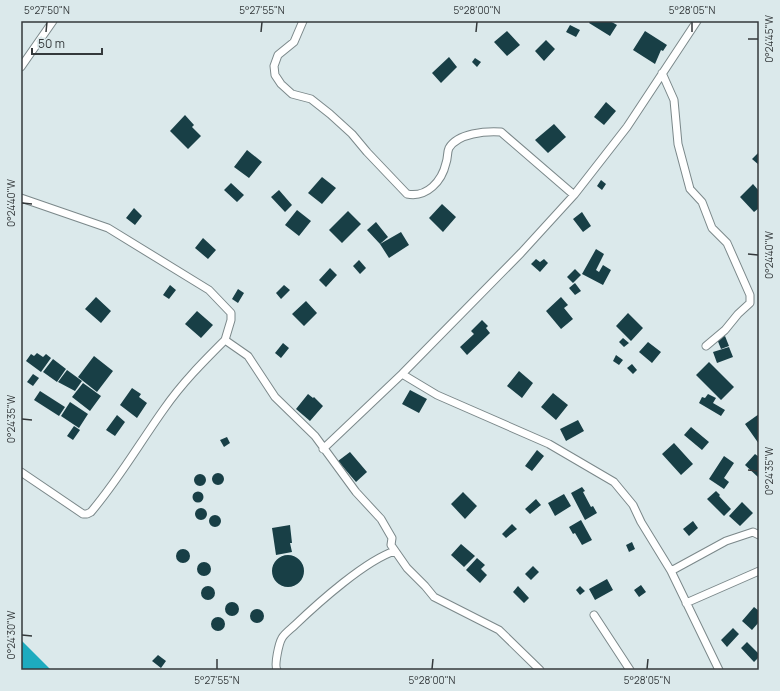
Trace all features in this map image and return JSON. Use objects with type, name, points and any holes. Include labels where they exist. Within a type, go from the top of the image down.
[{"type":"street","points":[[21,67],[53,21]]},
{"type":"street","points":[[303,21],[294,42],[278,55],[274,66],[275,75],[281,84],[292,94],[310,99],[330,114],[352,134],[407,194],[416,196],[428,190],[438,181],[446,163],[449,147],[458,140],[486,131],[500,132],[574,195]]},
{"type":"street","points":[[323,448],[402,374],[521,253],[574,195],[627,127],[697,21]]},
{"type":"street","points":[[662,73],[674,100],[678,144],[690,189],[702,202],[712,228],[727,242],[750,295],[750,303],[738,314],[725,330],[706,346]]},
{"type":"street","points":[[21,198],[108,228],[209,290],[231,313],[232,320],[225,340],[188,376],[164,409],[120,476],[91,512],[83,514],[21,472]]},
{"type":"street","points":[[225,340],[248,356],[275,397],[316,436],[323,448],[356,492],[381,518],[392,538],[391,545],[407,568],[434,597],[499,630],[540,670]]},
{"type":"street","points":[[402,374],[437,394],[549,444],[614,482],[633,505],[641,522],[671,571],[718,670]]},
{"type":"street","points":[[671,571],[726,541],[753,532],[759,535]]},
{"type":"street","points":[[277,670],[275,664],[282,638],[311,610],[343,584],[378,559],[395,551]]},
{"type":"street","points":[[686,603],[759,571]]},
{"type":"street","points":[[594,614],[630,670]]},
{"type":"water","points":[[21,640],[51,670],[21,670]]},
{"type":"building","points":[[590,21],[610,21],[617,25],[610,36],[589,23]]},
{"type":"building","points":[[570,25],[580,30],[576,37],[566,32]]},
{"type":"building","points":[[507,31],[520,45],[507,56],[494,42]]},
{"type":"building","points":[[645,31],[667,45],[663,51],[661,50],[655,64],[633,50]]},
{"type":"building","points":[[546,40],[555,49],[544,61],[535,51]]},
{"type":"building","points":[[449,57],[457,67],[441,83],[432,73]]},
{"type":"building","points":[[475,58],[481,62],[477,67],[472,62]]},
{"type":"building","points":[[606,102],[616,111],[604,125],[594,117]]},
{"type":"building","points":[[185,115],[194,125],[192,127],[201,136],[188,149],[170,131]]},
{"type":"building","points":[[554,124],[566,137],[548,153],[535,140]]},
{"type":"building","points":[[247,150],[262,162],[249,178],[234,167]]},
{"type":"building","points":[[759,152],[759,165],[752,159]]},
{"type":"building","points":[[322,177],[336,188],[322,204],[308,193]]},
{"type":"building","points":[[601,180],[606,184],[602,190],[597,186]]},
{"type":"building","points":[[231,183],[244,195],[237,202],[224,190]]},
{"type":"building","points":[[753,184],[759,191],[759,208],[754,212],[740,197]]},
{"type":"building","points":[[279,190],[292,205],[285,212],[271,197]]},
{"type":"building","points":[[442,204],[456,217],[443,232],[429,218]]},
{"type":"building","points":[[134,208],[142,216],[135,225],[126,218]]},
{"type":"building","points":[[297,210],[311,221],[299,236],[285,225]]},
{"type":"building","points":[[348,211],[361,224],[342,243],[329,230]]},
{"type":"building","points":[[582,212],[591,226],[583,232],[573,219]]},
{"type":"building","points":[[376,222],[388,237],[380,244],[367,230]]},
{"type":"building","points":[[401,232],[409,245],[389,258],[380,244]]},
{"type":"building","points":[[203,238],[216,250],[208,259],[195,248]]},
{"type":"building","points":[[596,249],[604,254],[596,270],[599,272],[603,265],[611,270],[603,285],[582,274]]},
{"type":"building","points":[[536,259],[540,262],[544,259],[548,263],[540,272],[531,264]]},
{"type":"building","points":[[359,260],[366,268],[360,274],[353,266]]},
{"type":"building","points":[[330,268],[337,275],[326,287],[319,280]]},
{"type":"building","points":[[575,269],[581,275],[573,283],[567,277]]},
{"type":"building","points":[[575,283],[581,291],[575,295],[569,288]]},
{"type":"building","points":[[170,285],[176,290],[169,299],[163,295]]},
{"type":"building","points":[[284,285],[290,290],[281,299],[276,293]]},
{"type":"building","points":[[238,289],[244,293],[238,303],[232,299]]},
{"type":"building","points":[[96,297],[111,311],[101,323],[85,309]]},
{"type":"building","points":[[561,297],[568,305],[564,308],[573,319],[561,329],[546,311]]},
{"type":"building","points":[[306,301],[317,313],[304,326],[292,314]]},
{"type":"building","points":[[197,311],[213,325],[201,338],[185,324]]},
{"type":"building","points":[[628,313],[643,328],[631,341],[616,326]]},
{"type":"building","points":[[482,320],[488,326],[486,328],[490,333],[467,355],[460,347],[474,334],[471,331]]},
{"type":"building","points":[[725,336],[729,346],[721,349],[717,339]]},
{"type":"building","points":[[623,338],[629,343],[624,347],[619,342]]},
{"type":"building","points":[[648,342],[661,352],[652,363],[639,352]]},
{"type":"building","points":[[283,343],[289,348],[281,358],[275,353]]},
{"type":"building","points":[[729,347],[733,357],[717,363],[713,352]]},
{"type":"building","points":[[37,353],[43,357],[46,354],[51,358],[41,372],[26,361],[31,354],[34,356]]},
{"type":"building","points":[[616,355],[623,360],[619,365],[613,361]]},
{"type":"building","points":[[94,356],[113,371],[97,392],[78,377]]},
{"type":"building","points":[[53,359],[66,369],[57,382],[43,372]]},
{"type":"building","points":[[709,362],[734,387],[721,400],[696,375]]},
{"type":"building","points":[[632,364],[637,370],[633,374],[627,368]]},
{"type":"building","points":[[67,370],[82,381],[75,391],[58,382]]},
{"type":"building","points":[[519,371],[533,383],[522,398],[507,386]]},
{"type":"building","points":[[33,374],[39,378],[33,386],[27,382]]},
{"type":"building","points":[[83,383],[101,396],[90,411],[72,397]]},
{"type":"building","points":[[132,388],[141,394],[139,397],[147,403],[137,418],[120,405]]},
{"type":"building","points":[[410,390],[427,399],[419,413],[402,404]]},
{"type":"building","points":[[40,391],[65,407],[59,416],[34,400]]},
{"type":"building","points":[[553,393],[568,405],[556,420],[541,407]]},
{"type":"building","points":[[308,394],[313,398],[314,397],[323,406],[310,421],[296,409]]},
{"type":"building","points":[[708,394],[716,398],[713,403],[725,410],[721,416],[699,403],[702,397],[705,398]]},
{"type":"building","points":[[70,402],[88,414],[79,428],[61,416]]},
{"type":"building","points":[[759,414],[759,444],[745,424]]},
{"type":"building","points":[[117,415],[125,422],[115,436],[106,430]]},
{"type":"building","points":[[578,420],[584,431],[566,441],[560,429]]},
{"type":"building","points":[[74,426],[80,430],[73,440],[67,436]]},
{"type":"building","points":[[691,427],[709,442],[702,450],[684,435]]},
{"type":"building","points":[[227,437],[230,443],[224,447],[220,440]]},
{"type":"building","points":[[674,443],[693,464],[681,475],[662,454]]},
{"type":"building","points":[[537,450],[544,456],[532,471],[525,466]]},
{"type":"building","points":[[350,452],[367,472],[356,482],[338,461]]},
{"type":"building","points":[[755,454],[759,457],[759,478],[745,465]]},
{"type":"building","points":[[724,456],[734,463],[724,478],[729,482],[724,489],[709,479]]},
{"type":"building","points":[[216,473],[220,473],[224,479],[220,485],[216,485],[212,481],[212,477]]},
{"type":"building","points":[[198,474],[202,474],[206,480],[202,486],[198,486],[194,482],[194,478]]},
{"type":"building","points":[[582,487],[591,507],[593,506],[597,513],[585,520],[571,493]]},
{"type":"building","points":[[198,491],[202,493],[204,497],[202,501],[198,503],[194,501],[192,497],[194,493]]},
{"type":"building","points":[[716,491],[731,509],[724,516],[707,499]]},
{"type":"building","points":[[463,492],[477,506],[465,519],[451,504]]},
{"type":"building","points":[[564,494],[571,506],[555,516],[548,503]]},
{"type":"building","points":[[536,499],[541,505],[530,514],[525,509]]},
{"type":"building","points":[[742,502],[753,513],[740,526],[729,516]]},
{"type":"building","points":[[199,508],[203,508],[207,514],[203,520],[199,520],[195,516],[195,512]]},
{"type":"building","points":[[217,515],[220,516],[220,526],[213,527],[210,526],[209,519],[210,516]]},
{"type":"building","points":[[581,520],[592,540],[582,545],[575,533],[573,534],[569,527]]},
{"type":"building","points":[[693,521],[698,528],[689,536],[683,529]]},
{"type":"building","points":[[512,524],[517,529],[506,538],[502,534]]},
{"type":"building","points":[[290,525],[292,543],[290,543],[292,552],[276,555],[272,528]]},
{"type":"building","points":[[632,542],[635,549],[629,552],[626,545]]},
{"type":"building","points":[[461,544],[475,556],[464,567],[451,555]]},
{"type":"building","points":[[180,549],[186,549],[190,553],[190,559],[186,563],[180,563],[176,559],[176,553]]},
{"type":"building","points":[[285,555],[291,555],[301,562],[304,571],[303,577],[297,584],[291,587],[285,587],[275,580],[272,574],[272,568],[279,558]]},
{"type":"building","points":[[477,558],[485,565],[481,569],[487,575],[480,583],[466,570]]},
{"type":"building","points":[[204,562],[209,564],[211,569],[209,574],[204,576],[199,574],[197,569],[199,564]]},
{"type":"building","points":[[533,566],[539,572],[531,580],[525,574]]},
{"type":"building","points":[[607,579],[613,590],[595,600],[589,589]]},
{"type":"building","points":[[641,585],[646,592],[639,597],[634,590]]},
{"type":"building","points":[[208,586],[213,588],[215,593],[213,598],[208,600],[203,598],[201,593],[203,588]]},
{"type":"building","points":[[518,586],[529,598],[524,603],[513,592]]},
{"type":"building","points":[[580,586],[585,591],[580,595],[576,590]]},
{"type":"building","points":[[229,602],[235,602],[239,606],[239,612],[235,616],[229,616],[225,612],[225,606]]},
{"type":"building","points":[[754,607],[759,611],[759,622],[752,630],[742,621]]},
{"type":"building","points":[[257,609],[262,611],[264,616],[262,621],[257,623],[252,621],[250,616],[252,611]]},
{"type":"building","points":[[215,617],[221,617],[225,621],[225,627],[221,631],[215,631],[211,627],[211,621]]},
{"type":"building","points":[[733,628],[739,634],[727,647],[721,640]]},
{"type":"building","points":[[747,642],[759,654],[759,657],[754,662],[741,648]]},
{"type":"building","points":[[158,655],[166,661],[161,668],[152,661]]}]
